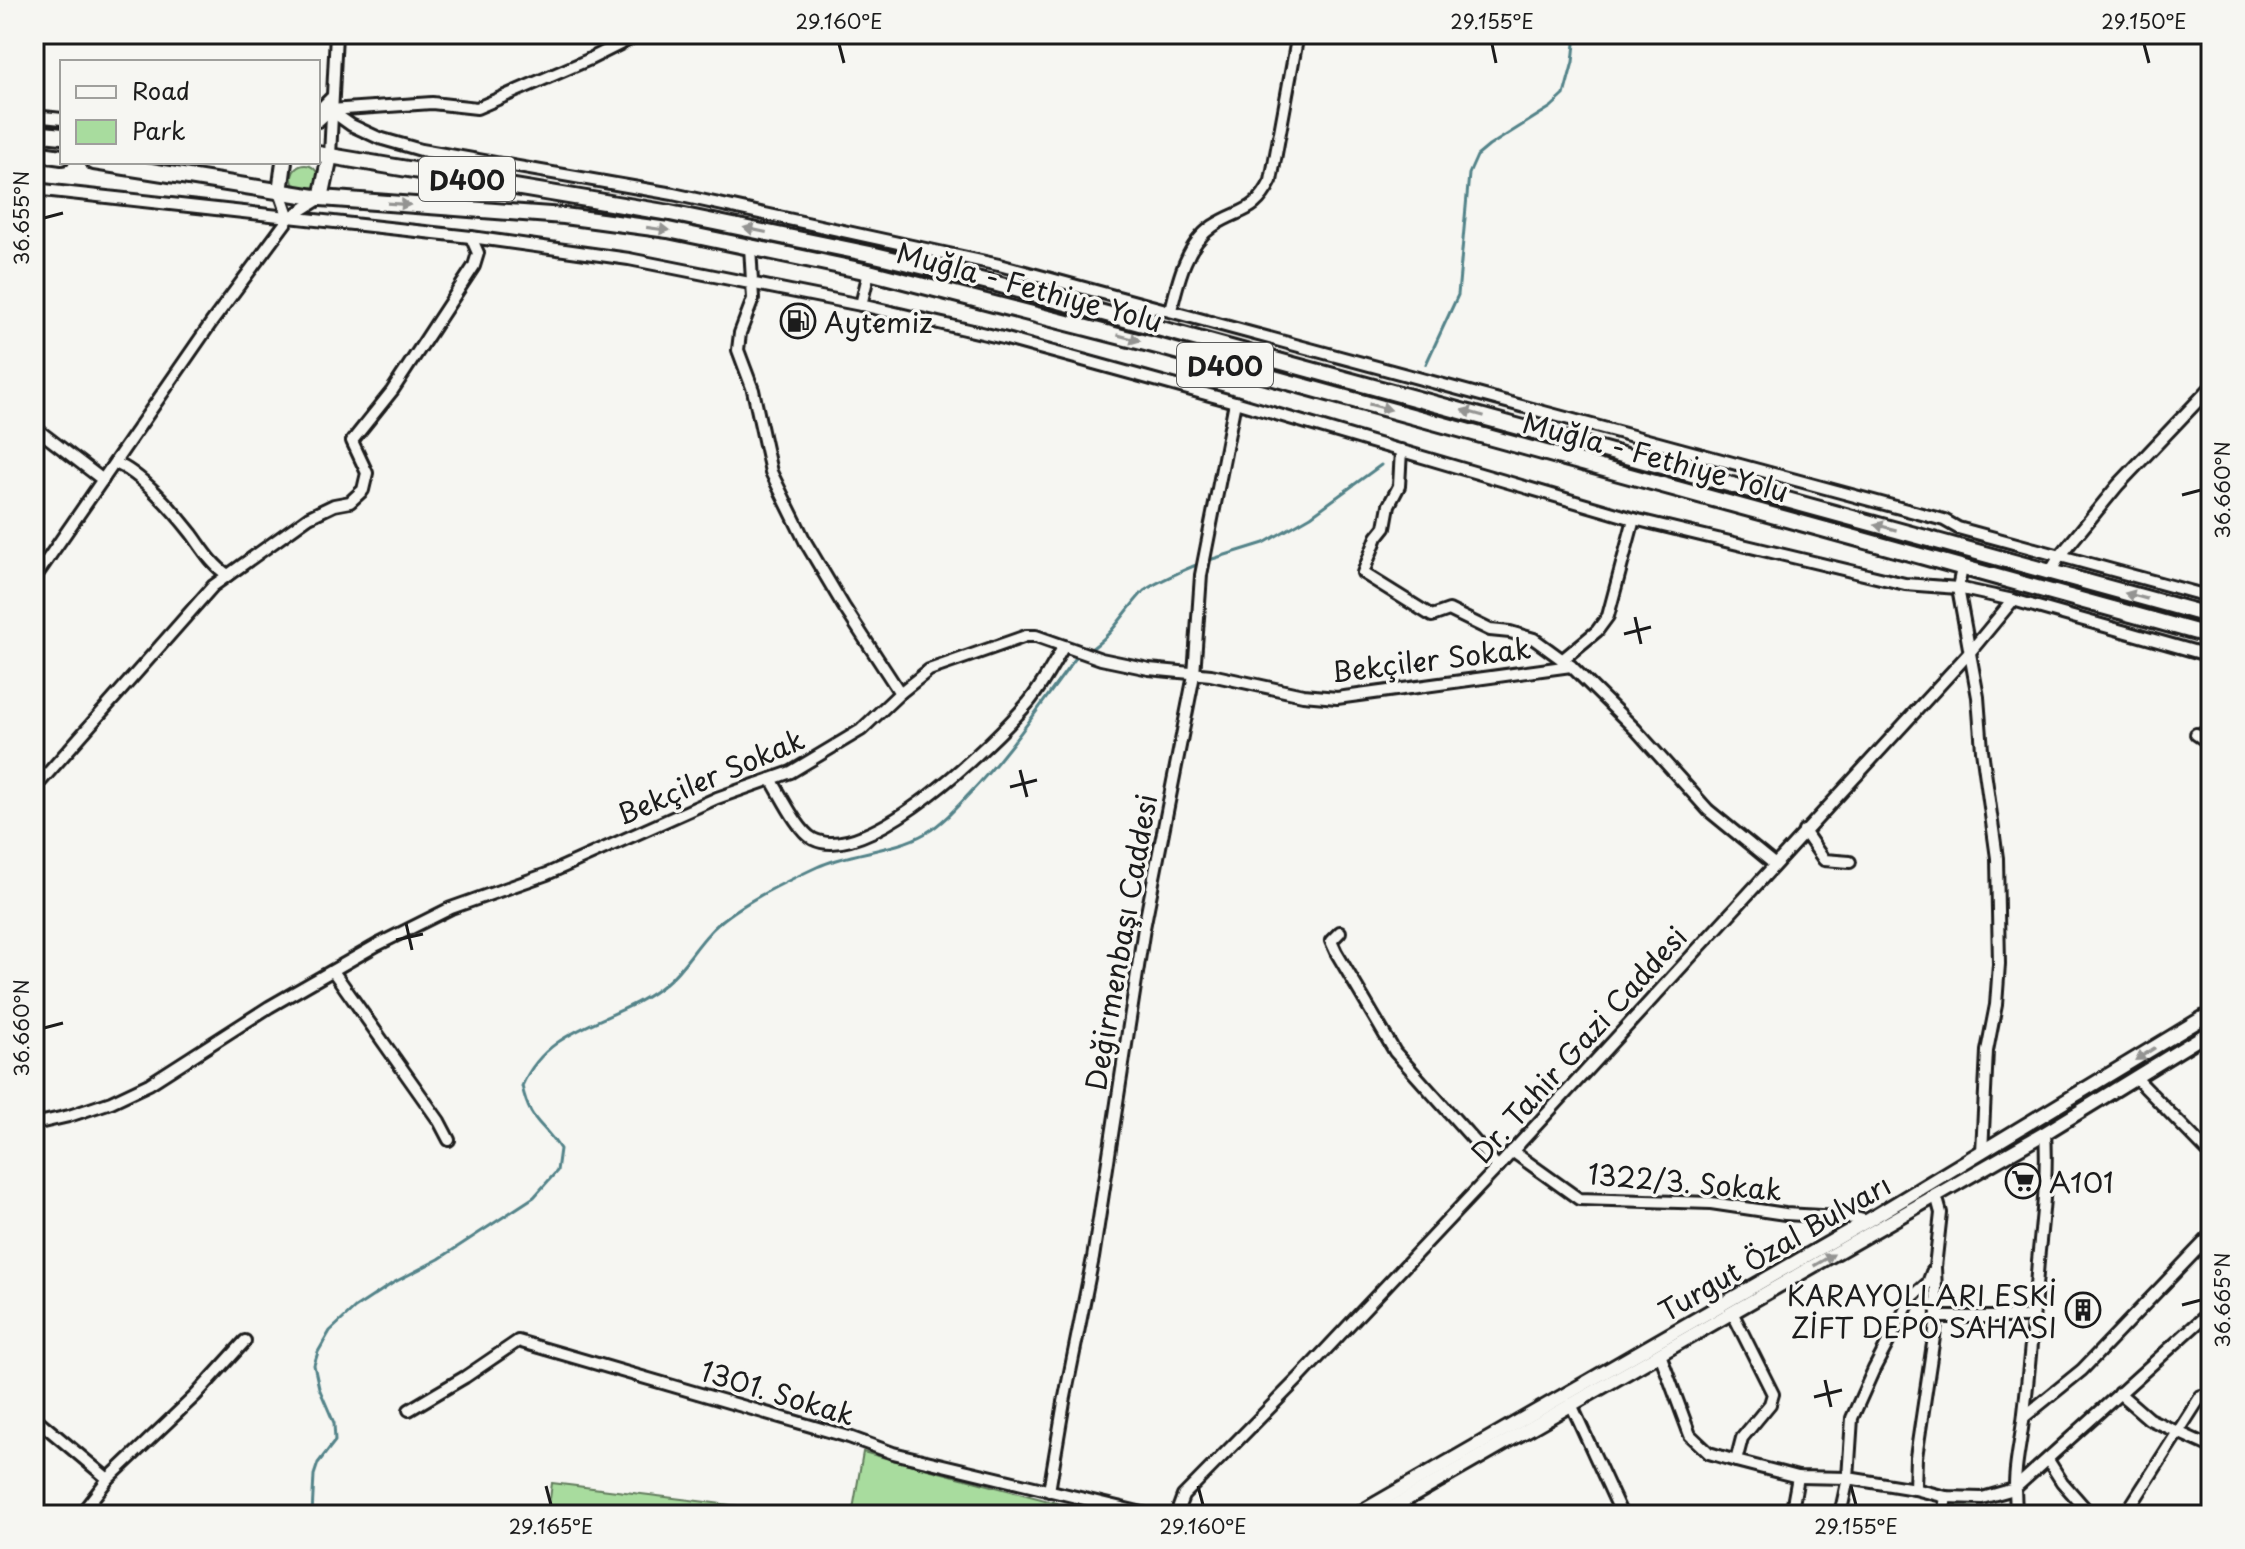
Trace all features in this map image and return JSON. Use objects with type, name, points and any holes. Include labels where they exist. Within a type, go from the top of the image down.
[{"type":"highway","points":[[34,133],[60,136]]},
{"type":"highway","points":[[34,153],[60,157]]},
{"type":"highway","points":[[321,198],[324,155]]},
{"type":"highway","name":"Muğla - Fethiye Yolu","points":[[324,155],[670,213],[982,280],[2211,616]]},
{"type":"highway","name":"Muğla - Fethiye Yolu","points":[[106,164],[321,198],[564,216],[668,230],[869,272],[1146,343],[2211,636]]},
{"type":"highway","points":[[280,192],[284,164]]},
{"type":"main road","name":"Turgut Özal Bulvarı","points":[[1356,1515],[1867,1221],[2211,1013]]},
{"type":"main road","points":[[1379,1515],[2045,1133],[2211,1031]]},
{"type":"street","points":[[324,155],[336,34]]},
{"type":"street","points":[[320,119],[330,110],[432,103],[477,108],[640,34]]},
{"type":"street","points":[[1171,310],[1190,251],[1214,225],[1249,209],[1262,198],[1271,181],[1298,34]]},
{"type":"street","points":[[320,109],[331,98]]},
{"type":"street","points":[[330,110],[351,125],[379,138],[421,150],[699,199],[994,264],[1944,520],[1958,528],[2211,597]]},
{"type":"street","points":[[34,116],[60,119]]},
{"type":"street","points":[[34,189],[471,237],[629,259],[861,305],[1003,338],[1235,402],[1634,519],[1905,584],[1958,588],[2013,600],[2211,656]]},
{"type":"street","points":[[280,192],[289,218]]},
{"type":"street","points":[[34,579],[211,323],[289,218],[321,198]]},
{"type":"street","points":[[34,789],[213,586],[309,517],[334,505],[350,502],[363,490],[367,473],[352,441],[392,391],[474,266],[478,253],[471,237]]},
{"type":"street","points":[[750,246],[753,299],[740,333],[738,350],[753,390],[771,472],[806,543],[900,693]]},
{"type":"street","points":[[982,280],[994,264]]},
{"type":"street","points":[[861,305],[869,272]]},
{"type":"street","points":[[1070,284],[1074,304]]},
{"type":"street","points":[[1356,381],[1360,362]]},
{"type":"street","points":[[2050,572],[2118,485],[2211,387]]},
{"type":"street","name":"Değirmenbaşı Caddesi","points":[[1049,1491],[1103,1200],[1144,928],[1194,675],[1201,575],[1235,402]]},
{"type":"street","points":[[34,427],[103,480]]},
{"type":"street","points":[[1401,450],[1399,486],[1389,505],[1385,527],[1377,537],[1363,573],[1432,616],[1449,610],[1490,630],[1534,639],[1566,663],[1636,730],[1708,810],[1774,864]]},
{"type":"street","points":[[115,463],[130,468],[189,530],[217,568],[228,575]]},
{"type":"street","points":[[1566,663],[1608,616],[1634,519]]},
{"type":"street","points":[[1962,568],[1958,588],[1970,652],[1997,858],[1999,964],[1996,1005],[1987,1051],[1982,1152]]},
{"type":"street","name":"Dr. Tahir Gazi Caddesi","points":[[1176,1515],[1183,1496],[1498,1167],[1970,652],[2013,600]]},
{"type":"street","name":"Bekçiler Sokak","points":[[34,1124],[111,1102],[149,1084],[269,1007],[451,908],[547,874],[717,798],[791,772],[861,730],[929,670],[1026,636],[1036,636],[1101,659],[1194,675],[1211,675],[1303,695],[1337,698],[1566,663]]},
{"type":"street","points":[[771,779],[806,834],[816,841],[833,843],[879,830],[915,807],[972,761],[1030,700],[1064,646]]},
{"type":"street","points":[[2196,734],[2211,744]]},
{"type":"street","points":[[1804,831],[1824,860],[1850,862]]},
{"type":"street","points":[[1340,932],[1331,941],[1336,952],[1395,1052],[1498,1167]]},
{"type":"street","points":[[333,971],[439,1121],[449,1140]]},
{"type":"street","points":[[2136,1078],[2211,1155]]},
{"type":"street","points":[[2017,1515],[2014,1489],[2016,1455],[2024,1417],[2046,1154],[2045,1133]]},
{"type":"street","name":"1322/3. Sokak","points":[[1512,1151],[1579,1199],[1711,1203],[1785,1214],[1867,1221]]},
{"type":"street","points":[[1915,1489],[1916,1457],[1937,1317],[1935,1267],[1941,1213],[1936,1195]]},
{"type":"street","points":[[2024,1417],[2082,1370],[2211,1235]]},
{"type":"street","points":[[1840,1515],[1848,1478],[1852,1418],[1912,1297],[1928,1283],[1935,1267]]},
{"type":"street","points":[[1660,1354],[1690,1435],[1709,1453],[1798,1477],[1848,1478],[1946,1497],[1982,1498],[2014,1489],[2211,1311]]},
{"type":"street","points":[[1733,1314],[1773,1394],[1770,1404],[1742,1438],[1736,1461]]},
{"type":"street","points":[[1937,1317],[2033,1317]]},
{"type":"street","points":[[80,1515],[108,1479],[195,1396],[245,1341]]},
{"type":"street","name":"1301. Sokak","points":[[409,1410],[518,1341],[849,1437],[893,1453],[1151,1515]]},
{"type":"street","points":[[2119,1393],[2149,1419],[2211,1447]]},
{"type":"street","points":[[2125,1515],[2201,1396]]},
{"type":"street","points":[[1571,1404],[1622,1515]]},
{"type":"street","points":[[34,1417],[108,1479]]},
{"type":"street","points":[[2048,1460],[2062,1482],[2091,1515]]},
{"type":"street","points":[[1791,1515],[1798,1477]]},
{"type":"street","points":[[1943,1515],[1946,1497]]},
{"type":"green space","points":[[305,165],[314,169],[318,178],[314,187],[305,191],[296,187],[292,178],[296,169]]},
{"type":"green space","points":[[863,1452],[1102,1515],[852,1515]]},
{"type":"green space","points":[[552,1483],[811,1515],[548,1515]]},
{"type":"green space","points":[[1955,1506],[2005,1511],[2005,1515],[1949,1515],[1949,1509]]},
{"type":"waterway","points":[[1426,364],[1458,295],[1469,174],[1477,156],[1564,95],[1573,62],[1576,34]]},
{"type":"waterway","points":[[1206,561],[1264,543],[1311,516],[1381,465]]},
{"type":"waterway","points":[[1088,651],[1111,631],[1143,592],[1199,564]]},
{"type":"waterway","points":[[312,1515],[314,1475],[318,1463],[335,1441],[334,1423],[319,1388],[314,1365],[330,1331],[355,1308],[393,1283],[439,1259],[534,1197],[557,1171],[560,1149],[533,1115],[522,1086],[534,1065],[567,1036],[647,997],[666,983],[719,923],[760,896],[830,862],[900,844],[932,829],[985,776],[1081,655]]},
{"type":"place","name":"Aytemiz","points":[[798,321]]},
{"type":"place","name":"A101","points":[[2023,1181]]},
{"type":"place","name":"KARAYOLLARI ESKİ ZİFT DEPO SAHASI","points":[[2083,1310]]}]
